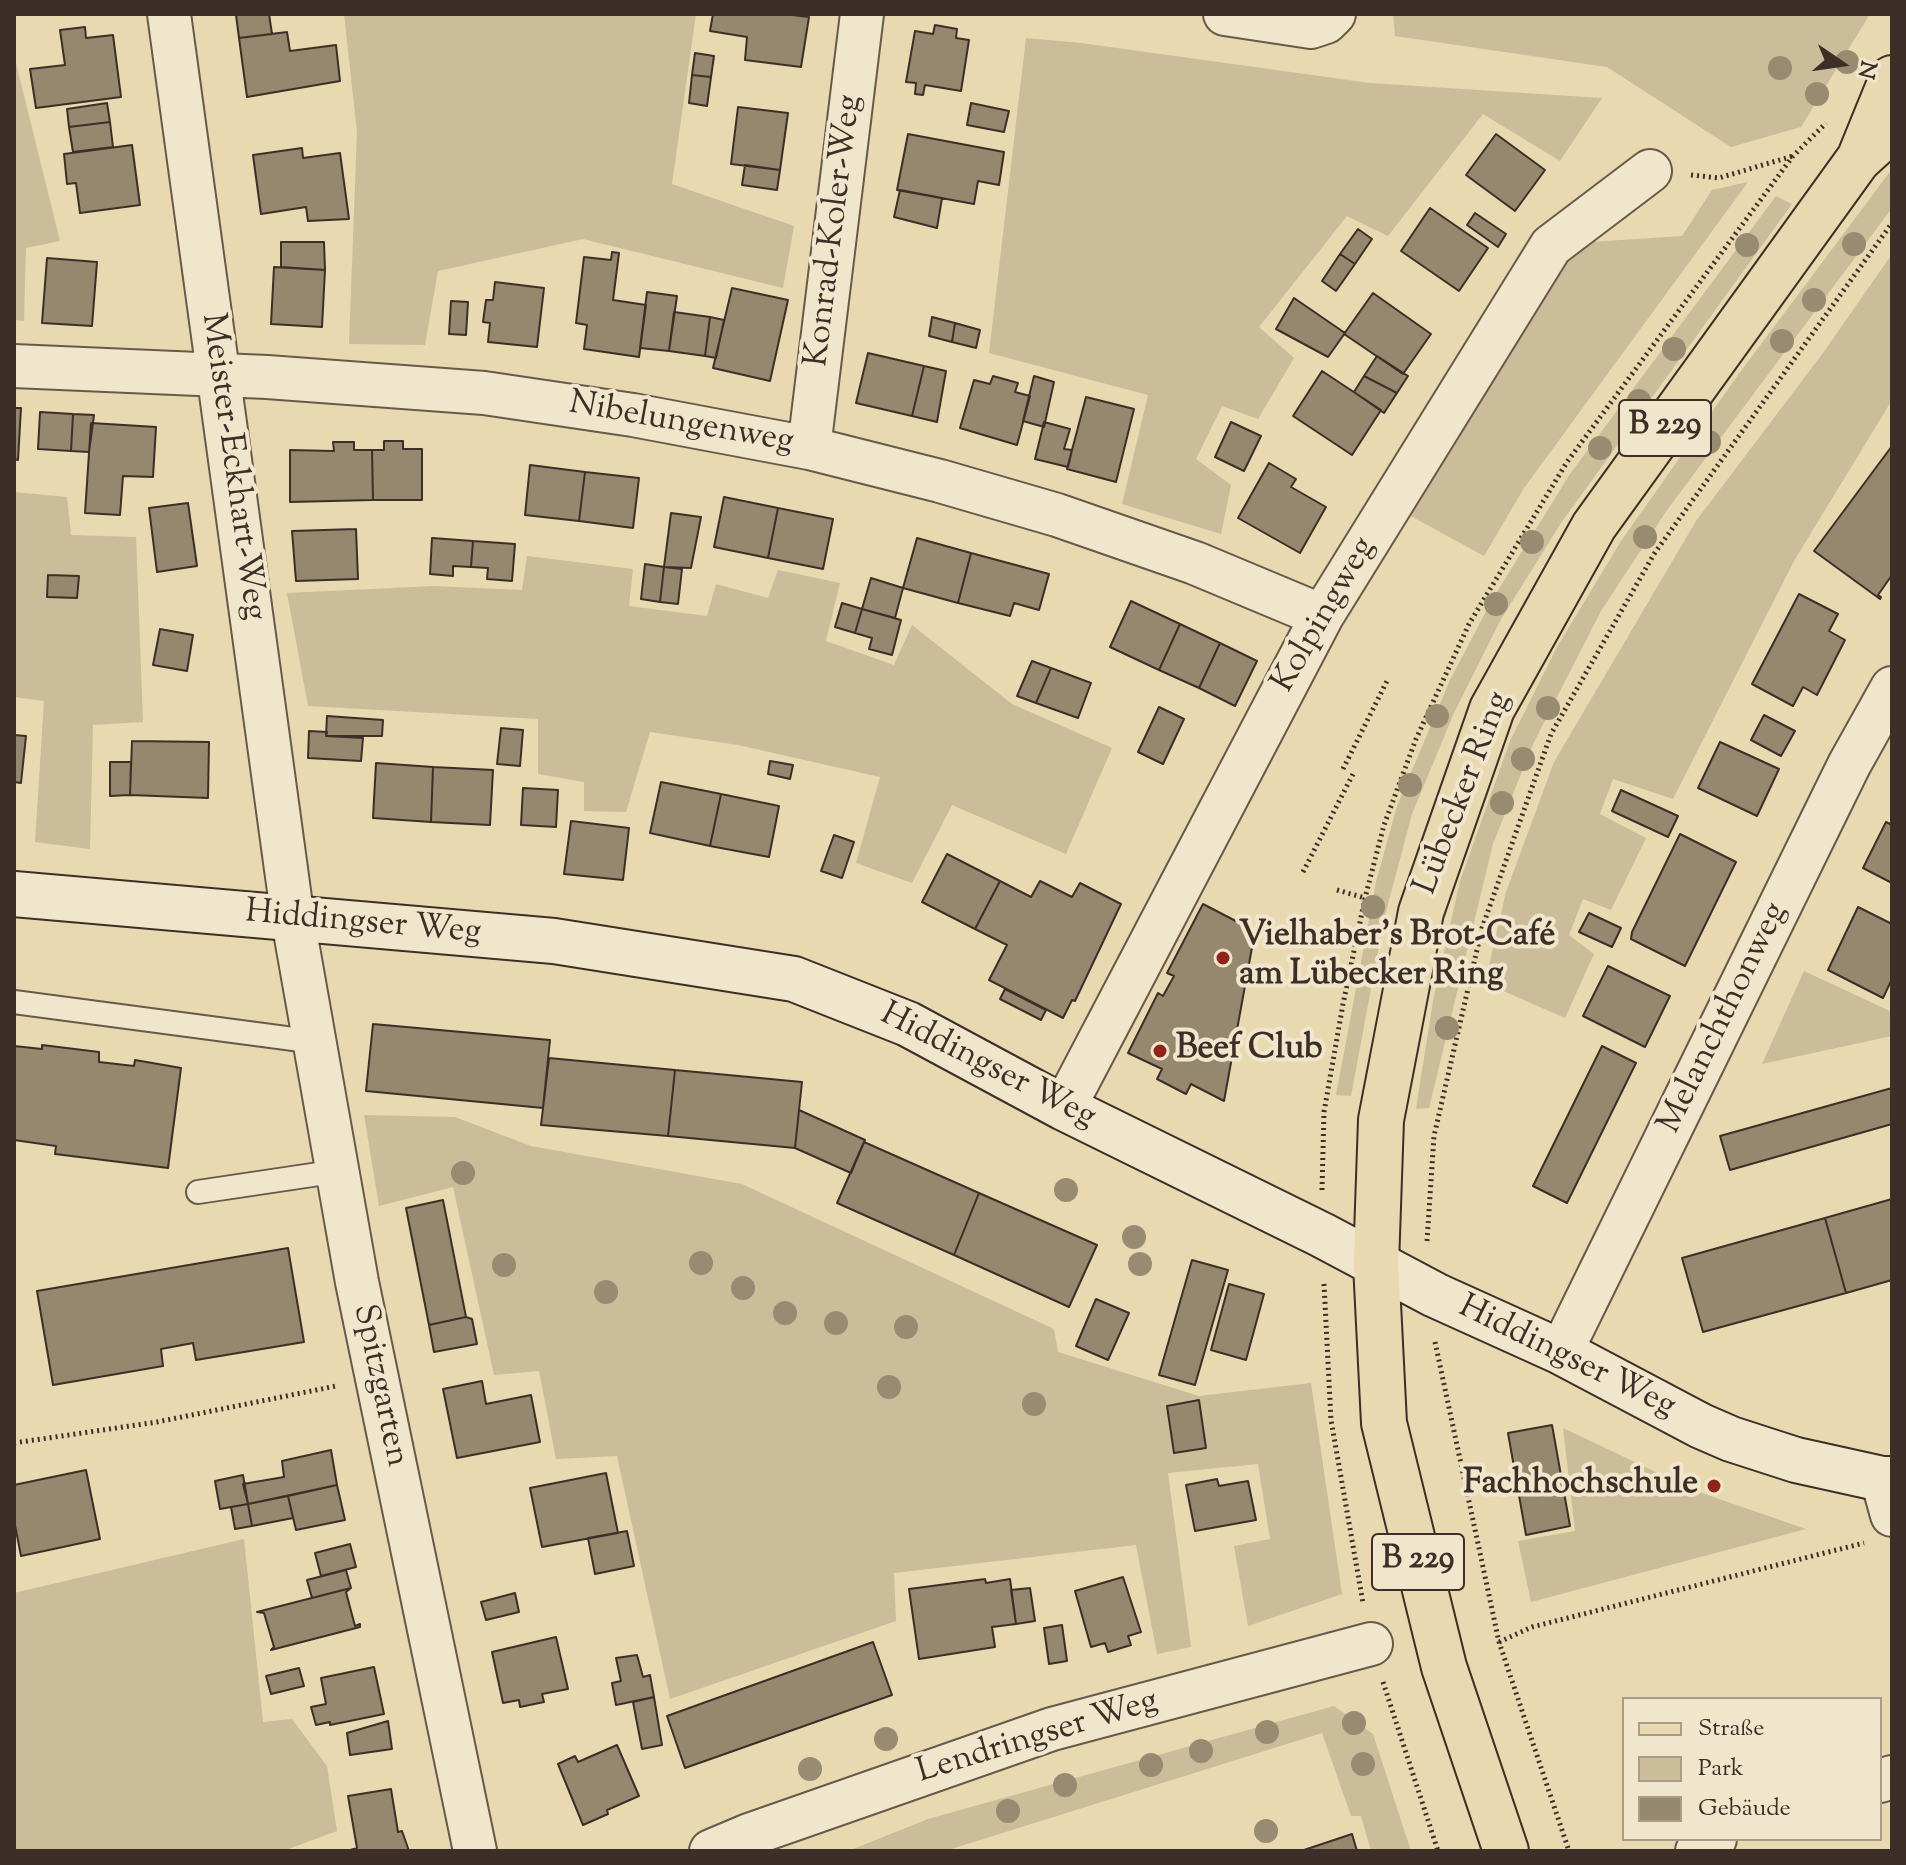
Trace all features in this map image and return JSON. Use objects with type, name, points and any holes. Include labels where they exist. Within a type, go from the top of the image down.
[{"type":"main road","name":"Lübecker Ring","points":[[1858,160],[1892,78]]},
{"type":"main road","name":"Lübecker Ring","points":[[1506,1851],[1444,1667],[1384,1423],[1376,1264],[1381,1120],[1421,912],[1492,709],[1594,526],[1858,160],[1892,129]]},
{"type":"main road","name":"Hiddingser Weg","points":[[14,894],[554,941],[794,979],[908,1024],[1064,1108],[1322,1235],[1424,1289],[1561,1352],[1701,1426],[1796,1460],[1886,1503]]},
{"type":"street","name":"Meister-Eckhart-Weg","points":[[169,14],[293,920]]},
{"type":"street","name":"Konrad-Koler-Weg","points":[[809,448],[862,14]]},
{"type":"street","points":[[1225,14],[1311,27],[1326,22],[1334,14]]},
{"type":"street","name":"Kolpingweg","points":[[1064,1108],[1322,616],[1551,246],[1650,171]]},
{"type":"street","name":"Nibelungenweg","points":[[14,366],[218,375],[484,393],[633,415],[809,448],[1057,515],[1195,563],[1322,616]]},
{"type":"street","name":"Melanchthonweg","points":[[1561,1352],[1849,765],[1892,688]]},
{"type":"street","name":"Spitzgarten","points":[[293,920],[357,1282],[475,1851]]},
{"type":"street","name":"Lendringser Weg","points":[[711,1851],[752,1843],[1052,1729],[1371,1644]]},
{"type":"lane","points":[[14,1002],[316,1042]]},
{"type":"lane","points":[[198,1192],[339,1171]]},
{"type":"path","points":[[1650,171],[1719,178],[1793,156]]},
{"type":"path","points":[[1569,1851],[1499,1642],[1424,1289],[1434,1136],[1482,928],[1551,734],[1654,554],[1892,223]]},
{"type":"path","points":[[1343,769],[1388,679]]},
{"type":"path","points":[[1303,872],[1353,774]]},
{"type":"path","points":[[1337,890],[1365,898]]},
{"type":"path","points":[[1322,1235],[1331,1420],[1371,1644],[1438,1851]]},
{"type":"path","points":[[14,1443],[157,1422],[377,1378]]},
{"type":"path","points":[[1499,1642],[1532,1627],[1793,1563],[1886,1503]]},
{"type":"green space","points":[[344,14],[696,14],[672,184],[794,226],[783,288],[583,239],[438,271],[425,345],[349,344],[357,132]]},
{"type":"green space","points":[[1393,14],[1870,14],[1801,127],[1731,147],[1607,67],[1395,36]]},
{"type":"green space","points":[[1026,38],[1370,83],[1602,98],[1560,161],[1483,114],[1388,236],[1347,216],[1259,327],[1294,358],[1258,419],[1222,406],[1196,459],[1231,485],[1221,534],[1122,504],[1148,395],[989,353]]},
{"type":"green space","points":[[14,55],[60,241],[26,248],[24,321],[14,320]]},
{"type":"green space","points":[[1892,169],[1892,208],[1667,510],[1601,611],[1533,744],[1493,844],[1429,1108],[1416,1109],[1433,1001],[1460,881],[1510,741],[1557,647],[1621,541],[1738,375]]},
{"type":"green space","points":[[1748,182],[1524,488],[1484,556],[1407,514],[1566,255],[1590,242],[1682,236],[1712,190]]},
{"type":"green space","points":[[1776,196],[1792,204],[1561,523],[1500,621],[1454,713],[1412,814],[1384,919],[1351,1096],[1336,1095],[1376,882],[1397,806],[1450,680],[1492,600],[1570,474]]},
{"type":"green space","points":[[1892,254],[1892,400],[1794,561],[1673,799],[1613,779],[1600,814],[1646,838],[1611,910],[1583,899],[1569,935],[1594,954],[1565,1018],[1485,983],[1506,892],[1554,762],[1696,521],[1823,353]]},
{"type":"green space","points":[[14,492],[67,497],[71,535],[136,537],[143,722],[93,725],[90,849],[35,842],[44,701],[14,697]]},
{"type":"green space","points":[[527,556],[633,569],[629,606],[707,616],[716,584],[768,598],[778,570],[840,583],[826,641],[894,665],[912,625],[1012,704],[1112,748],[1066,854],[952,805],[912,883],[856,863],[880,777],[738,745],[650,732],[626,812],[584,811],[584,782],[538,774],[538,719],[308,706],[287,593],[434,586],[522,590]]},
{"type":"green space","points":[[1804,971],[1892,1012],[1892,1036],[1762,1064]]},
{"type":"green space","points":[[364,1115],[455,1117],[531,1146],[742,1184],[1054,1329],[1058,1352],[1199,1396],[1311,1383],[1342,1594],[1248,1626],[1234,1546],[1270,1539],[1258,1464],[1168,1473],[1191,1647],[1157,1654],[1136,1545],[894,1573],[896,1621],[670,1699],[617,1456],[556,1459],[539,1371],[494,1375],[453,1187],[379,1206]]},
{"type":"green space","points":[[1563,1428],[1696,1491],[1806,1529],[1531,1602],[1518,1541],[1575,1531]]},
{"type":"green space","points":[[244,1539],[263,1722],[292,1719],[327,1766],[337,1831],[283,1851],[14,1851],[14,1593]]},
{"type":"green space","points":[[1334,1706],[1373,1734],[1411,1851],[1371,1851],[1361,1816],[1351,1816],[1322,1733],[945,1851],[848,1851],[928,1819]]},
{"type":"building","points":[[269,14],[272,34],[239,38],[236,15]]},
{"type":"building","points":[[713,14],[809,17],[801,67],[745,60],[747,37],[710,31]]},
{"type":"building","points":[[935,25],[957,29],[956,38],[969,40],[961,91],[925,85],[923,95],[915,94],[916,83],[906,82],[915,31],[933,34]]},
{"type":"building","points":[[85,27],[86,38],[113,35],[121,97],[36,108],[30,69],[65,65],[60,30]]},
{"type":"building","points":[[287,32],[290,51],[336,45],[340,81],[247,97],[239,38]]},
{"type":"building","points":[[695,53],[714,56],[711,77],[692,75]]},
{"type":"building","points":[[692,75],[711,77],[707,106],[689,103]]},
{"type":"building","points":[[107,103],[110,122],[69,127],[67,109]]},
{"type":"building","points":[[971,103],[1009,111],[1004,132],[967,125]]},
{"type":"building","points":[[738,107],[788,113],[780,170],[731,164]]},
{"type":"building","points":[[110,122],[113,147],[73,152],[69,127]]},
{"type":"building","points":[[908,134],[1004,152],[999,185],[978,181],[974,204],[897,190]]},
{"type":"building","points":[[1496,134],[1545,170],[1515,211],[1466,175]]},
{"type":"building","points":[[132,145],[140,205],[80,213],[76,183],[67,184],[64,154]]},
{"type":"building","points":[[302,148],[303,158],[340,153],[349,219],[308,221],[306,207],[261,214],[253,155]]},
{"type":"building","points":[[745,165],[780,170],[777,190],[742,185]]},
{"type":"building","points":[[900,190],[942,198],[937,228],[894,217]]},
{"type":"building","points":[[1430,208],[1488,248],[1459,291],[1401,251]]},
{"type":"building","points":[[1475,213],[1506,234],[1498,247],[1467,225]]},
{"type":"building","points":[[1358,229],[1372,239],[1355,264],[1340,254]]},
{"type":"building","points":[[281,242],[324,242],[325,270],[281,267]]},
{"type":"building","points":[[612,252],[619,253],[613,300],[646,305],[639,357],[584,349],[587,325],[576,323],[584,257],[611,260]]},
{"type":"building","points":[[1340,254],[1355,264],[1336,291],[1322,281]]},
{"type":"building","points":[[47,258],[97,262],[92,326],[42,323]]},
{"type":"building","points":[[274,267],[325,270],[322,327],[271,324]]},
{"type":"building","points":[[495,282],[544,288],[537,347],[488,342],[490,323],[483,322],[486,300],[493,300]]},
{"type":"building","points":[[732,288],[788,300],[770,381],[713,368]]},
{"type":"building","points":[[647,292],[677,296],[669,351],[640,348]]},
{"type":"building","points":[[1373,293],[1431,334],[1403,374],[1344,334]]},
{"type":"building","points":[[1294,298],[1345,333],[1328,357],[1276,329]]},
{"type":"building","points":[[451,301],[468,302],[466,335],[449,334]]},
{"type":"building","points":[[674,312],[710,317],[705,356],[669,351]]},
{"type":"building","points":[[710,317],[724,320],[716,358],[705,356]]},
{"type":"building","points":[[932,317],[955,323],[952,342],[929,336]]},
{"type":"building","points":[[955,323],[980,330],[976,348],[952,342]]},
{"type":"building","points":[[868,353],[924,366],[912,416],[856,403]]},
{"type":"building","points":[[1377,356],[1408,376],[1397,393],[1364,376]]},
{"type":"building","points":[[924,366],[946,371],[937,422],[912,416]]},
{"type":"building","points":[[1322,371],[1381,410],[1352,455],[1293,416]]},
{"type":"building","points":[[993,376],[1018,383],[1015,392],[1030,396],[1017,445],[960,428],[974,380],[990,384]]},
{"type":"building","points":[[1034,376],[1054,382],[1044,427],[1023,421]]},
{"type":"building","points":[[1364,376],[1397,393],[1384,413],[1354,392]]},
{"type":"building","points":[[1086,397],[1134,409],[1116,482],[1067,469]]},
{"type":"building","points":[[14,408],[21,408],[18,460],[14,459]]},
{"type":"building","points":[[40,412],[73,414],[71,451],[38,449]]},
{"type":"building","points":[[73,414],[94,415],[89,452],[71,451]]},
{"type":"building","points":[[1044,422],[1070,429],[1064,449],[1072,450],[1068,467],[1035,459]]},
{"type":"building","points":[[1231,422],[1261,436],[1244,471],[1215,457]]},
{"type":"building","points":[[91,423],[156,427],[153,477],[123,476],[120,515],[85,513]]},
{"type":"building","points":[[384,441],[403,441],[403,449],[422,449],[422,500],[373,500],[372,450],[384,450]]},
{"type":"building","points":[[333,442],[354,442],[354,450],[372,450],[373,500],[290,502],[290,450],[334,451]]},
{"type":"building","points":[[1892,446],[1892,575],[1878,595],[1880,599],[1814,551]]},
{"type":"building","points":[[1269,463],[1296,479],[1291,487],[1326,507],[1300,553],[1238,518]]},
{"type":"building","points":[[530,465],[585,472],[579,521],[525,515]]},
{"type":"building","points":[[585,472],[639,478],[633,528],[579,521]]},
{"type":"building","points":[[724,497],[778,508],[768,558],[714,547]]},
{"type":"building","points":[[188,503],[197,566],[157,572],[149,508]]},
{"type":"building","points":[[778,508],[833,519],[823,569],[768,558]]},
{"type":"building","points":[[671,513],[701,517],[691,568],[664,567]]},
{"type":"building","points":[[356,529],[358,579],[296,581],[292,531]]},
{"type":"building","points":[[432,538],[473,541],[471,567],[453,566],[453,576],[430,574]]},
{"type":"building","points":[[917,538],[971,553],[958,603],[903,588]]},
{"type":"building","points":[[473,541],[515,544],[512,581],[487,579],[488,568],[471,567]]},
{"type":"building","points":[[971,553],[1049,574],[1039,610],[1014,603],[1010,616],[958,603]]},
{"type":"building","points":[[645,564],[664,567],[660,602],[641,599]]},
{"type":"building","points":[[664,567],[682,569],[678,604],[660,602]]},
{"type":"building","points":[[48,575],[79,576],[77,598],[47,597]]},
{"type":"building","points":[[871,578],[903,588],[895,618],[862,609]]},
{"type":"building","points":[[1799,594],[1838,614],[1829,631],[1845,640],[1817,695],[1803,687],[1793,706],[1752,684]]},
{"type":"building","points":[[1131,601],[1180,624],[1159,670],[1110,647]]},
{"type":"building","points":[[842,603],[862,609],[855,633],[835,627]]},
{"type":"building","points":[[862,609],[901,620],[892,655],[869,649],[872,638],[855,633]]},
{"type":"building","points":[[1180,624],[1220,643],[1199,688],[1159,670]]},
{"type":"building","points":[[160,629],[193,635],[187,671],[153,665]]},
{"type":"building","points":[[1220,643],[1257,661],[1235,706],[1199,688]]},
{"type":"building","points":[[1032,661],[1051,668],[1036,703],[1017,696]]},
{"type":"building","points":[[1051,668],[1091,683],[1078,718],[1036,703]]},
{"type":"building","points":[[1159,707],[1184,719],[1163,764],[1138,752]]},
{"type":"building","points":[[1764,715],[1795,731],[1781,756],[1751,740]]},
{"type":"building","points":[[327,716],[383,720],[382,736],[326,736]]},
{"type":"building","points":[[501,728],[523,730],[520,766],[497,764]]},
{"type":"building","points":[[309,731],[327,732],[326,736],[363,738],[361,761],[308,758]]},
{"type":"building","points":[[14,735],[26,736],[21,783],[14,782]]},
{"type":"building","points":[[132,741],[209,742],[208,798],[130,795]]},
{"type":"building","points":[[1720,742],[1779,769],[1757,816],[1698,788]]},
{"type":"building","points":[[770,761],[793,765],[790,779],[768,774]]},
{"type":"building","points":[[110,762],[131,762],[130,795],[110,796]]},
{"type":"building","points":[[376,763],[433,767],[431,822],[373,818]]},
{"type":"building","points":[[433,767],[493,770],[490,825],[431,822]]},
{"type":"building","points":[[661,782],[721,794],[710,846],[650,833]]},
{"type":"building","points":[[523,788],[558,790],[556,827],[521,825]]},
{"type":"building","points":[[1621,790],[1678,816],[1668,837],[1612,811]]},
{"type":"building","points":[[721,794],[779,806],[769,857],[710,846]]},
{"type":"building","points":[[571,821],[629,828],[623,880],[564,874]]},
{"type":"building","points":[[1886,822],[1892,825],[1890,882],[1863,868]]},
{"type":"building","points":[[1680,834],[1736,862],[1685,966],[1631,939]]},
{"type":"building","points":[[834,835],[854,842],[842,878],[821,871]]},
{"type":"building","points":[[947,854],[1000,881],[975,929],[922,902]]},
{"type":"building","points":[[1000,881],[1031,897],[1040,881],[1072,897],[1080,883],[1121,904],[1075,1001],[1072,1000],[1063,1018],[989,980],[1007,945],[975,929]]},
{"type":"building","points":[[1203,904],[1255,931],[1224,1101],[1191,1084],[1186,1094],[1157,1079],[1162,1069],[1128,1053],[1158,993],[1163,996],[1174,976],[1167,973]]},
{"type":"building","points":[[1858,907],[1892,924],[1892,979],[1883,998],[1828,970]]},
{"type":"building","points":[[1589,913],[1621,928],[1612,947],[1579,932]]},
{"type":"building","points":[[1608,966],[1670,996],[1645,1047],[1583,1016]]},
{"type":"building","points":[[1005,989],[1046,1010],[1041,1020],[1000,999]]},
{"type":"building","points":[[373,1024],[550,1040],[543,1108],[366,1091]]},
{"type":"building","points":[[42,1045],[99,1052],[99,1062],[134,1066],[135,1060],[181,1068],[168,1168],[55,1154],[56,1146],[14,1140],[14,1046],[42,1049]]},
{"type":"building","points":[[1602,1046],[1636,1063],[1567,1203],[1533,1186]]},
{"type":"building","points":[[549,1058],[675,1070],[668,1136],[541,1125]]},
{"type":"building","points":[[675,1070],[802,1082],[795,1148],[668,1136]]},
{"type":"building","points":[[1892,1088],[1892,1124],[1730,1170],[1720,1136]]},
{"type":"building","points":[[799,1110],[865,1140],[851,1173],[795,1148]]},
{"type":"building","points":[[864,1142],[979,1193],[954,1255],[837,1203]]},
{"type":"building","points":[[979,1193],[1097,1245],[1069,1307],[954,1255]]},
{"type":"building","points":[[1892,1199],[1892,1280],[1846,1293],[1825,1218]]},
{"type":"building","points":[[443,1200],[466,1317],[429,1325],[406,1208]]},
{"type":"building","points":[[1825,1218],[1846,1293],[1703,1332],[1682,1258]]},
{"type":"building","points":[[288,1248],[304,1342],[196,1360],[193,1343],[161,1349],[163,1366],[53,1385],[37,1291]]},
{"type":"building","points":[[1192,1260],[1228,1270],[1195,1385],[1159,1375]]},
{"type":"building","points":[[1229,1284],[1264,1294],[1246,1360],[1211,1350]]},
{"type":"building","points":[[1096,1299],[1129,1313],[1108,1360],[1076,1346]]},
{"type":"building","points":[[466,1317],[472,1319],[477,1344],[434,1352],[429,1325]]},
{"type":"building","points":[[482,1381],[486,1404],[531,1395],[540,1442],[457,1458],[443,1389]]},
{"type":"building","points":[[1199,1400],[1206,1448],[1174,1453],[1167,1406]]},
{"type":"building","points":[[1552,1425],[1570,1526],[1526,1535],[1508,1433]]},
{"type":"building","points":[[331,1450],[337,1485],[248,1504],[243,1484],[284,1477],[282,1461]]},
{"type":"building","points":[[86,1470],[100,1539],[21,1556],[14,1520],[14,1485]]},
{"type":"building","points":[[606,1473],[618,1533],[542,1547],[530,1488]]},
{"type":"building","points":[[243,1475],[248,1504],[220,1509],[215,1481]]},
{"type":"building","points":[[1217,1479],[1219,1486],[1248,1481],[1256,1520],[1195,1531],[1186,1485]]},
{"type":"building","points":[[337,1485],[345,1520],[296,1530],[288,1496]]},
{"type":"building","points":[[288,1496],[293,1518],[252,1526],[248,1504]]},
{"type":"building","points":[[248,1504],[252,1526],[235,1529],[231,1507]]},
{"type":"building","points":[[627,1531],[634,1566],[595,1574],[588,1538]]},
{"type":"building","points":[[350,1544],[356,1567],[321,1576],[315,1553]]},
{"type":"building","points":[[346,1570],[351,1588],[312,1598],[307,1580]]},
{"type":"building","points":[[1123,1577],[1141,1632],[1128,1636],[1131,1645],[1108,1652],[1105,1643],[1091,1647],[1075,1591]]},
{"type":"building","points":[[985,1579],[986,1583],[1010,1579],[1016,1624],[992,1627],[995,1647],[919,1659],[909,1589]]},
{"type":"building","points":[[351,1588],[346,1592],[355,1626],[360,1624],[360,1627],[271,1650],[274,1647],[264,1613],[257,1612]]},
{"type":"building","points":[[1030,1588],[1035,1621],[1016,1624],[1011,1590]]},
{"type":"building","points":[[515,1593],[519,1612],[486,1620],[481,1602]]},
{"type":"building","points":[[1062,1625],[1067,1661],[1049,1664],[1044,1628]]},
{"type":"building","points":[[556,1637],[568,1689],[542,1694],[544,1702],[520,1707],[519,1700],[503,1703],[492,1652]]},
{"type":"building","points":[[873,1642],[892,1695],[685,1768],[667,1716]]},
{"type":"building","points":[[637,1655],[643,1677],[650,1675],[654,1697],[616,1705],[612,1683],[621,1681],[616,1658]]},
{"type":"building","points":[[374,1667],[384,1714],[316,1725],[311,1707],[326,1704],[321,1678]]},
{"type":"building","points":[[299,1668],[304,1686],[271,1694],[266,1676]]},
{"type":"building","points":[[654,1697],[662,1745],[642,1749],[633,1702]]},
{"type":"building","points":[[388,1721],[392,1749],[350,1755],[347,1733]]},
{"type":"building","points":[[617,1745],[639,1796],[583,1825],[558,1764],[575,1756],[578,1762]]},
{"type":"building","points":[[391,1789],[398,1832],[402,1831],[409,1851],[347,1851],[357,1848],[348,1796]]},
{"type":"building","points":[[1352,1834],[1357,1851],[1301,1851]]},
{"type":"place","name":"Vielhaber's Brot-Café am Lübecker Ring","points":[[1223,958]]},
{"type":"place","name":"Beef Club","points":[[1160,1051]]},
{"type":"place","name":"Fachhochschule","points":[[1714,1486]]}]
